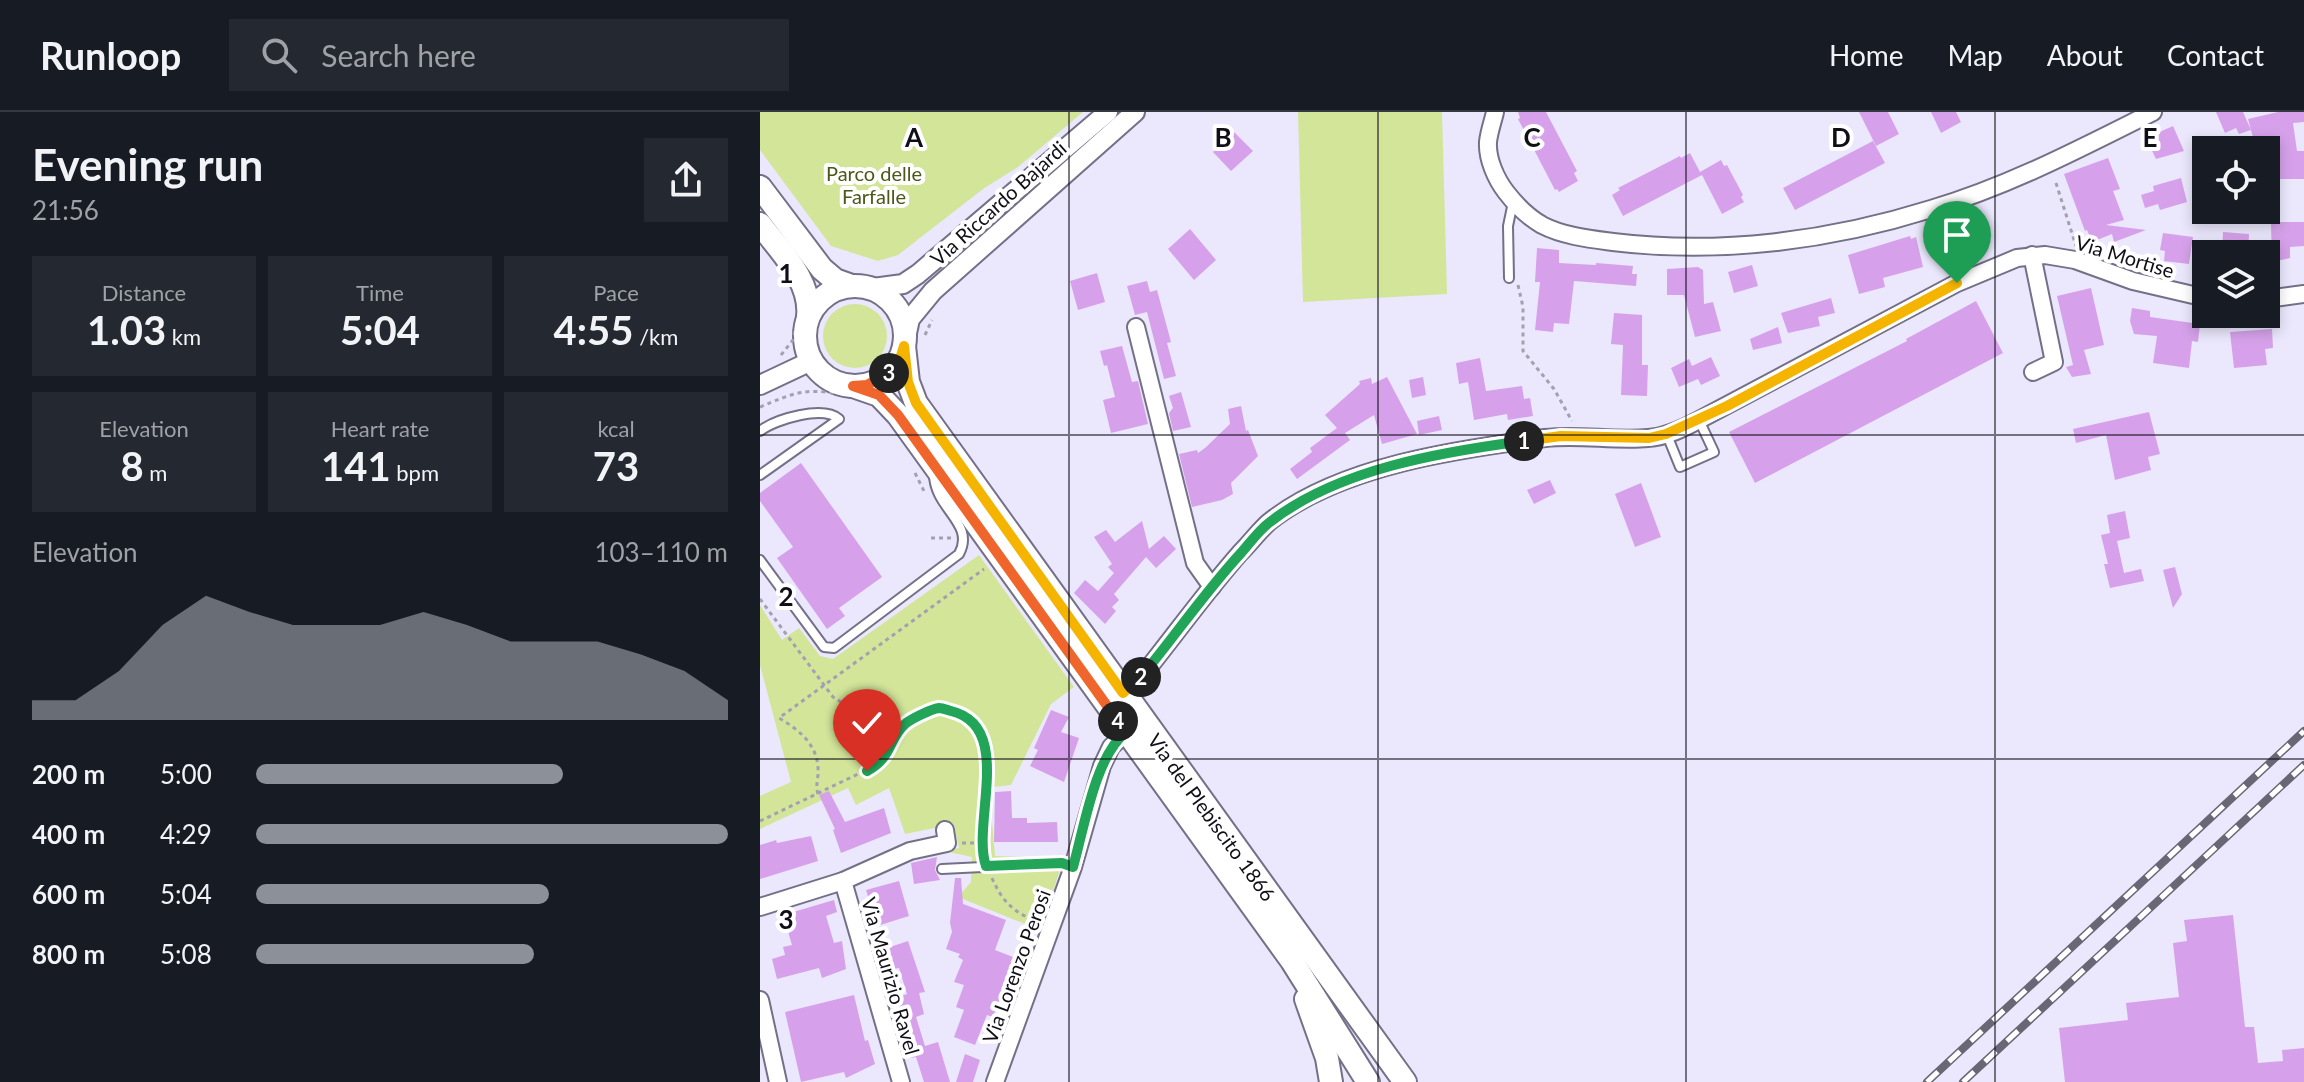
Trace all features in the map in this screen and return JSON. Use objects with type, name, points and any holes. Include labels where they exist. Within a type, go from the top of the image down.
[{"type":"main road","points":[[760,187],[822,269],[835,280],[873,288],[893,303],[911,340],[891,371],[867,385],[853,386],[828,378],[811,361],[804,338],[810,302],[803,283],[760,224]]},
{"type":"main road","points":[[808,317],[818,301],[832,291],[849,285]]},
{"type":"main road","name":"Via del Plebiscito 1866","points":[[911,340],[908,382],[916,403],[1405,1082]]},
{"type":"main road","name":"Via del Plebiscito 1866","points":[[853,386],[870,390],[889,403],[1292,961],[1368,1082]]},
{"type":"main road","points":[[1292,961],[1327,1058],[1331,1082]]},
{"type":"street","name":"Via Riccardo Bajardi","points":[[873,288],[903,284],[918,274],[1108,112]]},
{"type":"street","name":"Via Riccardo Bajardi","points":[[911,340],[910,319],[933,291],[1135,112]]},
{"type":"street","points":[[1495,112],[1488,141],[1491,162],[1502,187],[1513,201],[1543,226],[1583,238],[1655,246],[1732,246],[1801,240],[1931,209],[2034,171],[2153,112]]},
{"type":"street","points":[[2032,255],[2054,362],[2033,372]]},
{"type":"street","name":"Via Mortise","points":[[1123,693],[1138,681],[1212,587],[1268,523],[1299,502],[1333,486],[1395,465],[1476,447],[1561,436],[1649,438],[1666,434],[1699,420],[1957,283],[2032,255],[2075,260],[2133,281],[2192,295]]},
{"type":"street","points":[[2280,297],[2304,294]]},
{"type":"street","points":[[1136,327],[1195,563],[1212,587]]},
{"type":"street","points":[[760,385],[811,361]]},
{"type":"street","name":"Via Lorenzo Perosi","points":[[995,1082],[1073,867],[1102,766],[1111,747],[1126,732]]},
{"type":"street","points":[[760,907],[843,881],[946,837]]},
{"type":"street","name":"Via Maurizio Ravel","points":[[843,881],[901,1082]]},
{"type":"street","points":[[760,1000],[778,1082]]},
{"type":"lane","points":[[1509,278],[1508,226],[1513,201]]},
{"type":"lane","points":[[760,431],[772,422],[787,418],[824,413],[833,414],[839,419],[760,475]]},
{"type":"lane","points":[[1666,434],[1680,467],[1714,452],[1699,420]]},
{"type":"lane","points":[[760,560],[824,647],[834,648],[959,554],[964,541],[963,530],[934,490],[933,466]]},
{"type":"lane","points":[[942,869],[1062,863],[1073,867]]},
{"type":"path","points":[[2056,183],[2080,257]]},
{"type":"path","points":[[1518,285],[1523,307],[1523,351],[1554,389],[1575,427]]},
{"type":"path","points":[[911,340],[937,314]]},
{"type":"path","points":[[768,417],[760,407],[784,397]]},
{"type":"path","points":[[931,538],[951,539]]},
{"type":"path","points":[[818,794],[815,784],[819,772],[814,750],[809,741],[779,718],[990,564]]},
{"type":"path","points":[[760,599],[821,685],[856,714],[883,722],[905,724],[939,708],[957,713],[978,728],[984,739],[987,796],[982,843],[986,866],[997,890],[1013,911],[1045,924]]},
{"type":"path","points":[[760,821],[881,763],[905,724]]},
{"type":"path","points":[[946,837],[982,843]]},
{"type":"green space","name":"Parco delle Farfalle","points":[[760,112],[1083,112],[1018,167],[983,189],[898,255],[878,261],[831,246],[760,150]]},
{"type":"green space","points":[[1298,112],[1442,112],[1447,294],[1303,302]]},
{"type":"green space","points":[[855,304],[873,310],[881,318],[887,336],[881,354],[873,362],[855,368],[837,362],[829,354],[823,336],[829,318],[837,310]]},
{"type":"green space","points":[[979,555],[1074,687],[1051,704],[1011,785],[993,787],[995,856],[1064,858],[1040,930],[958,897],[971,882],[972,857],[944,851],[959,848],[954,824],[905,834],[889,788],[856,805],[848,788],[760,829],[760,796],[791,782],[760,665],[760,605],[782,640],[799,628],[820,656],[833,659]]},
{"type":"building","points":[[1518,112],[1546,112],[1577,171],[1574,173],[1578,181],[1559,192],[1555,190],[1518,119]]},
{"type":"building","points":[[1859,112],[1888,112],[1899,134],[1876,146]]},
{"type":"building","points":[[1931,112],[1956,112],[1961,122],[1941,133]]},
{"type":"building","points":[[2216,112],[2243,112],[2251,130],[2239,134],[2236,128],[2225,133]]},
{"type":"building","points":[[2278,112],[2304,112],[2304,122],[2293,123],[2297,151],[2304,151],[2304,179],[2280,179],[2280,136],[2253,136],[2248,119]]},
{"type":"building","points":[[2173,126],[2184,151],[2156,159],[2146,138]]},
{"type":"building","points":[[1234,132],[1253,151],[1231,171],[1213,152]]},
{"type":"building","points":[[1873,141],[1885,163],[1795,210],[1783,188]]},
{"type":"building","points":[[1690,153],[1700,172],[1721,160],[1724,166],[1727,165],[1744,202],[1722,214],[1702,175],[1623,216],[1612,195],[1620,190],[1618,188]]},
{"type":"building","points":[[2108,158],[2120,189],[2113,191],[2124,220],[2106,225],[2146,230],[2114,242],[2112,234],[2092,242],[2064,174]]},
{"type":"building","points":[[2181,178],[2187,202],[2160,210],[2158,204],[2145,208],[2141,195],[2154,191],[2153,186]]},
{"type":"building","points":[[2304,222],[2304,246],[2290,247],[2290,258],[2280,260],[2280,240],[2271,240],[2271,224]]},
{"type":"building","points":[[1190,229],[1216,260],[1194,280],[1168,249]]},
{"type":"building","points":[[2223,232],[2249,234],[2249,240],[2223,240]]},
{"type":"building","points":[[2163,233],[2193,237],[2189,264],[2164,261],[2165,251],[2160,250]]},
{"type":"building","points":[[1910,236],[1911,239],[1916,237],[1923,267],[1883,278],[1885,287],[1859,294],[1848,255]]},
{"type":"building","points":[[1537,248],[1559,250],[1559,263],[1633,266],[1632,274],[1637,274],[1636,286],[1574,281],[1569,324],[1554,323],[1553,332],[1535,330],[1540,282],[1535,282]]},
{"type":"building","points":[[1752,265],[1758,286],[1734,293],[1728,272]]},
{"type":"building","points":[[1698,267],[1703,270],[1704,304],[1713,302],[1721,331],[1695,337],[1684,295],[1667,295],[1667,269]]},
{"type":"building","points":[[1097,273],[1105,302],[1078,310],[1070,281]]},
{"type":"building","points":[[1147,281],[1150,292],[1157,290],[1171,342],[1167,343],[1176,376],[1164,379],[1147,312],[1135,315],[1127,286]]},
{"type":"building","points":[[2091,288],[2104,345],[2084,350],[2091,374],[2072,377],[2066,367],[2073,365],[2057,296]]},
{"type":"building","points":[[1831,298],[1835,313],[1818,317],[1820,326],[1788,333],[1781,313]]},
{"type":"building","points":[[1976,301],[2003,353],[1755,483],[1729,432],[1907,341]]},
{"type":"building","points":[[2132,308],[2150,311],[2150,317],[2192,323],[2192,328],[2200,328],[2198,342],[2192,341],[2189,368],[2153,363],[2157,336],[2134,334],[2130,321]]},
{"type":"building","points":[[1614,313],[1642,315],[1642,365],[1648,365],[1647,396],[1621,395],[1623,345],[1611,344]]},
{"type":"building","points":[[1778,327],[1782,343],[1753,350],[1750,339]]},
{"type":"building","points":[[2272,329],[2273,348],[2265,349],[2267,365],[2234,368],[2230,332]]},
{"type":"building","points":[[1122,346],[1132,382],[1138,381],[1148,424],[1111,433],[1103,400],[1115,397],[1100,351]]},
{"type":"building","points":[[1711,357],[1720,376],[1701,385],[1698,379],[1679,387],[1671,368],[1689,359],[1692,366]]},
{"type":"building","points":[[1480,358],[1486,391],[1522,386],[1524,399],[1530,398],[1533,416],[1508,420],[1507,414],[1474,420],[1468,382],[1459,384],[1456,363]]},
{"type":"building","points":[[1387,377],[1417,434],[1382,444],[1374,415],[1345,433],[1350,440],[1297,479],[1290,469],[1312,452],[1310,448],[1337,428],[1325,415],[1360,384],[1359,381],[1371,378],[1372,384]]},
{"type":"building","points":[[1423,377],[1426,395],[1412,398],[1409,380]]},
{"type":"building","points":[[1181,392],[1191,427],[1173,431],[1169,413],[1173,408],[1169,396]]},
{"type":"building","points":[[1241,406],[1246,431],[1258,456],[1231,483],[1233,494],[1192,507],[1179,454],[1197,450],[1198,453],[1205,448],[1230,424],[1228,409]]},
{"type":"building","points":[[2149,412],[2160,454],[2148,457],[2151,470],[2115,480],[2106,435],[2076,443],[2073,429]]},
{"type":"building","points":[[1439,416],[1442,430],[1419,435],[1417,421]]},
{"type":"building","points":[[801,463],[882,577],[839,608],[845,616],[827,629],[777,558],[793,547],[760,501],[760,493]]},
{"type":"building","points":[[1550,480],[1556,493],[1534,504],[1527,490]]},
{"type":"building","points":[[1641,483],[1661,537],[1635,547],[1615,494]]},
{"type":"building","points":[[2125,511],[2130,538],[2117,541],[2124,573],[2141,569],[2144,581],[2110,588],[2101,535],[2110,533],[2107,515]]},
{"type":"building","points":[[1142,521],[1149,549],[1164,536],[1176,549],[1156,568],[1146,557],[1114,594],[1119,600],[1112,607],[1116,611],[1105,624],[1074,593],[1085,580],[1098,591],[1114,573],[1108,567],[1112,564],[1094,537],[1106,530],[1115,542]]},
{"type":"building","points":[[2175,567],[2182,594],[2173,608],[2163,570]]},
{"type":"building","points":[[1051,710],[1069,717],[1061,732],[1079,738],[1064,782],[1030,766],[1038,750],[1034,748]]},
{"type":"building","points":[[829,791],[845,822],[884,808],[891,833],[841,853],[835,829],[819,795]]},
{"type":"building","points":[[1011,791],[1012,818],[1027,818],[1027,823],[1057,822],[1058,842],[994,842],[995,792]]},
{"type":"building","points":[[811,836],[818,861],[760,879],[760,845]]},
{"type":"building","points":[[937,857],[935,870],[940,880],[914,884],[911,863]]},
{"type":"building","points":[[955,878],[961,878],[963,904],[1006,920],[995,950],[1026,962],[1017,987],[1007,982],[993,1017],[987,1015],[975,1045],[954,1037],[964,1010],[956,1007],[964,985],[954,982],[963,960],[958,957],[960,954],[946,949],[952,932],[950,923]]},
{"type":"building","points":[[899,881],[909,916],[877,926],[866,890]]},
{"type":"building","points":[[834,900],[837,912],[826,916],[834,943],[842,941],[846,969],[822,978],[819,968],[777,979],[772,959],[785,955],[783,947],[792,945],[783,915]]},
{"type":"building","points":[[2233,915],[2245,1027],[2254,1027],[2258,1063],[2283,1061],[2282,1050],[2304,1048],[2304,1082],[2065,1082],[2059,1028],[2128,1020],[2126,1003],[2179,997],[2173,943],[2187,941],[2184,920]]},
{"type":"building","points":[[908,941],[925,992],[919,993],[924,1014],[916,1017],[925,1046],[938,1042],[950,1082],[924,1082],[916,1057],[911,1058],[905,1037],[908,1036],[896,998],[907,994],[899,968],[887,970],[881,950]]},
{"type":"building","points":[[854,995],[865,1041],[868,1040],[875,1064],[846,1078],[844,1072],[801,1082],[785,1012]]},
{"type":"building","points":[[965,1054],[980,1060],[973,1082],[956,1082]]},
{"type":"railway","points":[[1927,1082],[2304,731]]},
{"type":"railway","points":[[1963,1082],[2304,765]]},
{"type":"route","points":[[867,771],[881,763],[905,724],[939,708],[957,713],[978,728],[984,739],[987,772],[982,850],[986,866],[1062,863],[1073,867],[1102,766],[1111,747],[1126,732],[889,403],[870,390],[853,386],[867,385],[891,371],[900,359],[904,346],[908,382],[916,403],[1123,693],[1138,681],[1229,566],[1268,523],[1299,502],[1333,486],[1395,465],[1476,447],[1561,436],[1649,438],[1666,434],[1727,406],[1957,283]]}]
